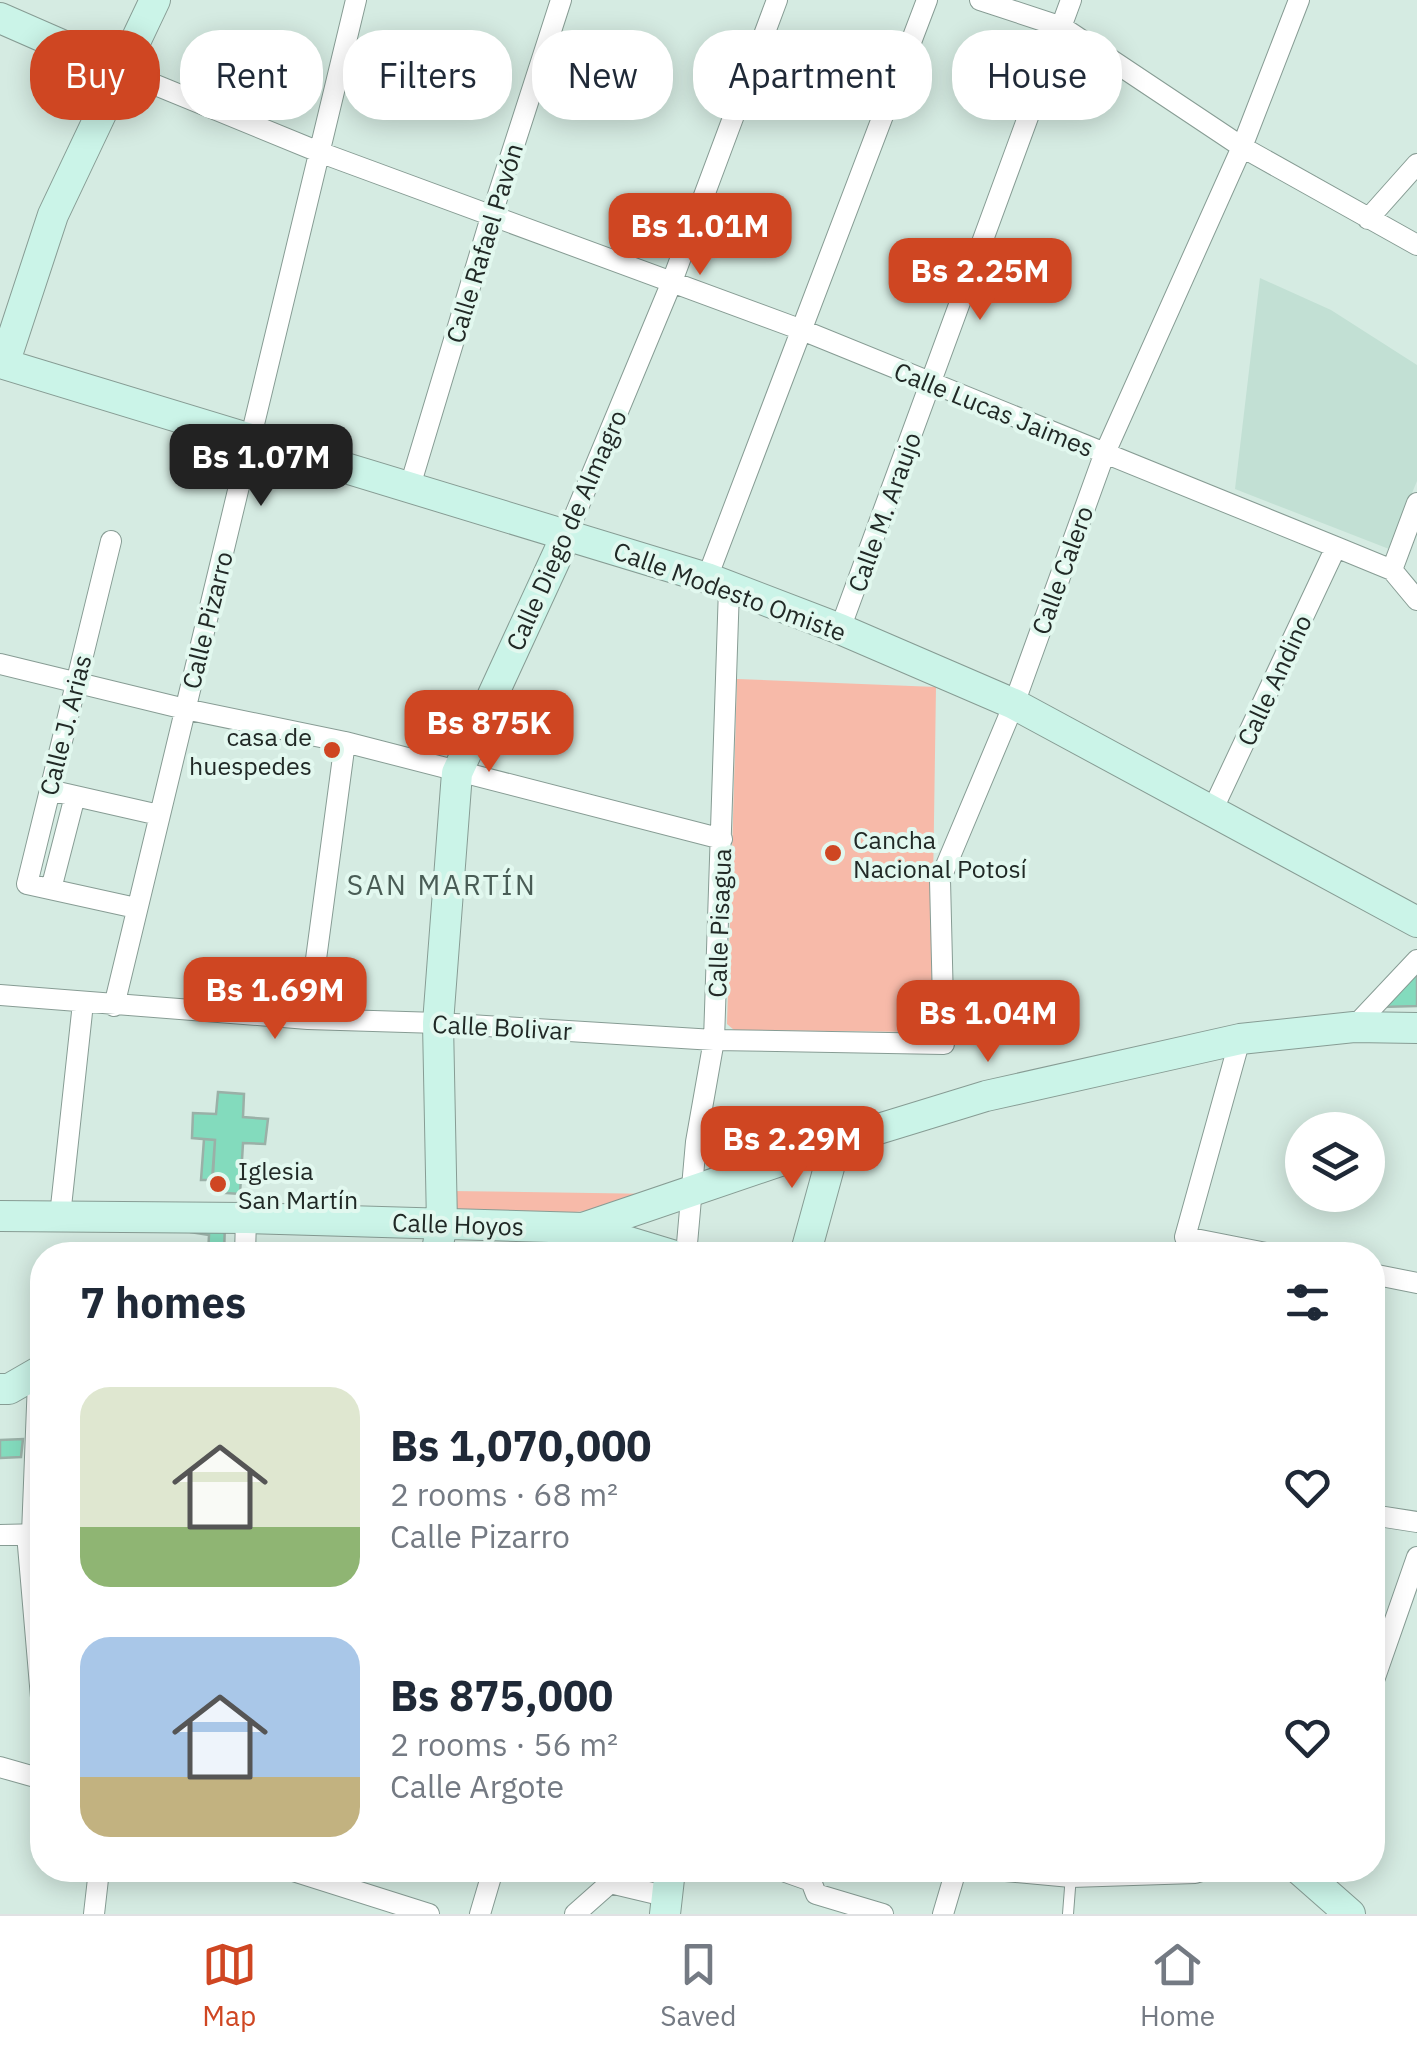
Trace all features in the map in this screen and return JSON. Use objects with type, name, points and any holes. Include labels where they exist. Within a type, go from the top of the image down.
[{"type":"main road","points":[[140,30],[155,0]]},
{"type":"main road","name":"Calle Lucas Jaimes","points":[[0,18],[30,31]]},
{"type":"main road","points":[[1,369],[53,216],[96,120]]},
{"type":"main road","name":"Calle Modesto Omiste","points":[[1,369],[567,534],[718,583],[840,629],[1014,704],[1417,922]]},
{"type":"main road","name":"Calle Diego de Almagro","points":[[439,1242],[442,1224],[438,1023],[456,773],[567,534]]},
{"type":"main road","points":[[582,1228],[986,1096],[1240,1039],[1354,1027],[1417,1028]]},
{"type":"main road","points":[[809,1242],[836,1142]]},
{"type":"main road","name":"Calle Hoyos","points":[[0,1216],[246,1218],[582,1228],[629,1242]]},
{"type":"main road","points":[[0,1389],[30,1376]]},
{"type":"main road","points":[[1314,1882],[1350,1914]]},
{"type":"street","name":"Calle Pizarro","points":[[114,1006],[356,0]]},
{"type":"street","name":"Calle Rafael Pavón","points":[[410,486],[561,0]]},
{"type":"street","name":"Calle Diego de Almagro","points":[[567,534],[672,284],[777,0]]},
{"type":"street","name":"Calle Pisagua","points":[[687,1242],[714,1040],[722,838],[718,583],[802,330],[927,0]]},
{"type":"street","points":[[980,0],[1062,27],[1242,147],[1417,245]]},
{"type":"street","name":"Calle M. Araujo","points":[[840,629],[1071,0]]},
{"type":"street","name":"Calle Calero","points":[[944,1044],[940,880],[1014,704],[1104,455],[1242,147],[1299,0]]},
{"type":"street","name":"Calle Lucas Jaimes","points":[[160,87],[319,152],[802,330],[1336,546],[1392,570],[1417,600]]},
{"type":"street","points":[[1368,219],[1417,164]]},
{"type":"street","points":[[1392,570],[1417,503]]},
{"type":"street","name":"Calle J. Arias","points":[[76,796],[51,889],[26,884],[111,541]]},
{"type":"street","name":"Calle Andino","points":[[1212,812],[1336,546]]},
{"type":"street","points":[[0,664],[185,709],[345,742],[722,838]]},
{"type":"street","points":[[308,1019],[345,742]]},
{"type":"street","points":[[49,790],[159,816]]},
{"type":"street","points":[[51,889],[136,908]]},
{"type":"street","points":[[1354,1027],[1417,960]]},
{"type":"street","name":"Calle Bolivar","points":[[0,996],[308,1019],[714,1040],[944,1044]]},
{"type":"street","points":[[60,1216],[83,1002]]},
{"type":"street","points":[[1189,1242],[1240,1039]]},
{"type":"street","points":[[245,1242],[246,1218]]},
{"type":"street","points":[[1385,1277],[1417,1283]]},
{"type":"street","points":[[1385,1516],[1417,1522]]},
{"type":"street","points":[[0,1535],[30,1534]]},
{"type":"street","points":[[1385,1649],[1417,1557]]},
{"type":"street","points":[[0,1768],[30,1776]]},
{"type":"street","points":[[94,1914],[98,1882]]},
{"type":"street","points":[[328,1882],[429,1914]]},
{"type":"street","points":[[480,1914],[489,1882]]},
{"type":"street","points":[[815,1882],[816,1894],[883,1914]]},
{"type":"street","points":[[943,1914],[952,1882]]},
{"type":"street","points":[[576,1914],[610,1883],[668,1894]]},
{"type":"lane","points":[[1068,1914],[1070,1882]]},
{"type":"shaded area","points":[[1260,278],[1331,310],[1417,365],[1417,481],[1389,549],[1235,489]]},
{"type":"shaded area","name":"Cancha Nacional Potosí","points":[[737,679],[936,687],[931,1020],[919,1032],[734,1030],[727,1024]]},
{"type":"shaded area","points":[[450,1191],[659,1194],[612,1209],[550,1214],[450,1209]]},
{"type":"building","points":[[1417,963],[1417,1006],[1382,1007]]},
{"type":"building","points":[[218,1092],[244,1094],[243,1117],[268,1119],[265,1144],[243,1143],[240,1194],[212,1192],[215,1140],[192,1138],[193,1113],[216,1114]]},
{"type":"building","points":[[204,1139],[215,1140],[212,1180],[201,1180]]},
{"type":"building","points":[[225,1222],[224,1242],[209,1242],[209,1235],[190,1232]]},
{"type":"building","points":[[23,1439],[21,1457],[0,1458],[0,1440]]},
{"type":"place","name":"casa de huespedes","points":[[332,750]]},
{"type":"place","name":"Cancha Nacional Potosí","points":[[833,853]]},
{"type":"place","name":"Iglesia San Martín","points":[[218,1184]]},
{"type":"district","name":"SAN MARTÍN","points":[[442,884]]}]
